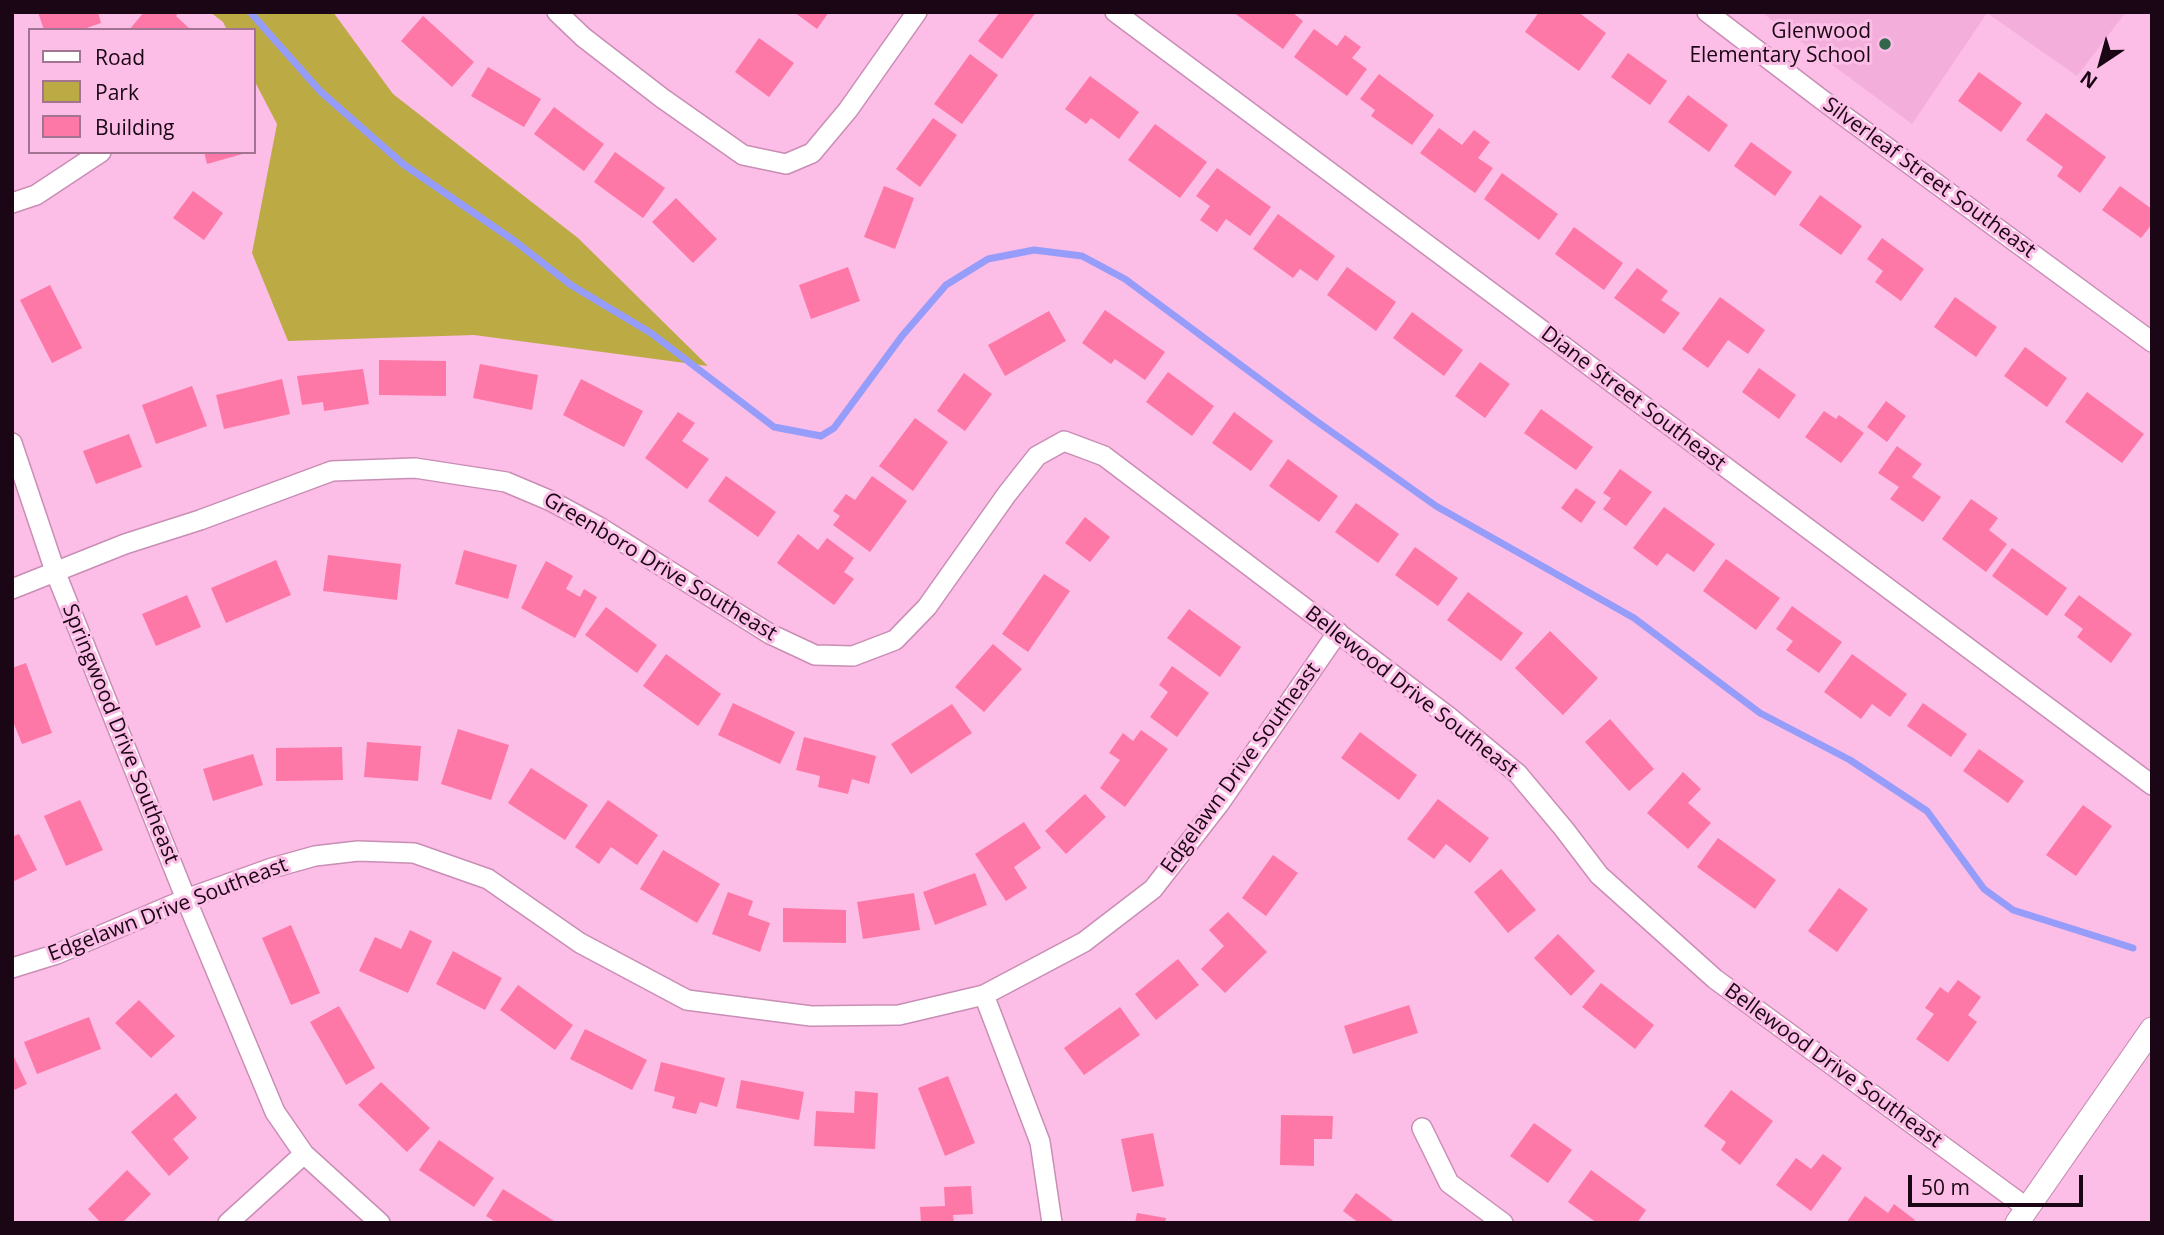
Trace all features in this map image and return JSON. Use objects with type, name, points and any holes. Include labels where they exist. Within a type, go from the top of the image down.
[{"type":"street","points":[[557,12],[583,37],[662,98],[743,155],[786,164],[812,153],[848,110],[917,12]]},
{"type":"street","name":"Diane Street Southeast","points":[[1115,12],[2152,785]]},
{"type":"street","name":"Silverleaf Street Southeast","points":[[1707,12],[1831,107],[2152,342]]},
{"type":"street","points":[[12,204],[36,195],[98,154]]},
{"type":"street","name":"Greenboro Drive Southeast","points":[[12,589],[125,544],[200,520],[332,471],[415,468],[506,482],[551,501],[601,528],[770,634],[815,655],[853,656],[895,640],[927,607],[1037,456],[1065,441]]},
{"type":"street","name":"Bellewood Drive Southeast","points":[[1065,441],[1104,456],[1338,632],[1518,774],[1599,875],[1715,979],[2022,1215]]},
{"type":"street","name":"Springwood Drive Southeast","points":[[12,443],[55,571],[186,899],[275,1112],[304,1154],[380,1223]]},
{"type":"street","name":"Edgelawn Drive Southeast","points":[[12,968],[57,954],[186,899],[272,868],[315,856],[358,851],[415,853],[488,879],[580,943],[687,1000],[811,1016],[899,1014],[984,995],[1084,942],[1153,889],[1219,804],[1338,632]]},
{"type":"street","points":[[984,995],[1040,1142],[1052,1223]]},
{"type":"street","points":[[2022,1215],[2152,1029]]},
{"type":"street","points":[[1422,1128],[1449,1182],[1503,1223]]},
{"type":"street","points":[[228,1223],[304,1154]]},
{"type":"shaded area","name":"Glenwood Elementary School","points":[[1761,12],[2126,12],[2077,76],[1987,13],[1912,124]]},
{"type":"green space","points":[[210,12],[333,12],[393,94],[578,238],[708,366],[474,335],[288,341],[252,253],[277,124],[256,84],[256,28],[226,28],[223,22]]},
{"type":"building","points":[[38,12],[98,12],[101,23],[87,28],[43,28]]},
{"type":"building","points":[[144,12],[179,12],[176,16],[189,28],[131,28]]},
{"type":"building","points":[[794,12],[829,12],[817,29]]},
{"type":"building","points":[[1000,12],[1036,12],[1002,59],[978,41]]},
{"type":"building","points":[[1233,12],[1292,12],[1303,21],[1283,49]]},
{"type":"building","points":[[1539,12],[1578,12],[1606,33],[1579,71],[1525,32]]},
{"type":"building","points":[[423,16],[474,62],[452,87],[401,41]]},
{"type":"building","points":[[1314,29],[1337,46],[1345,35],[1361,47],[1352,58],[1367,69],[1347,96],[1294,57]]},
{"type":"building","points":[[759,38],[794,63],[769,97],[735,72]]},
{"type":"building","points":[[1628,53],[1667,81],[1650,105],[1611,77]]},
{"type":"building","points":[[970,54],[998,75],[962,124],[934,104]]},
{"type":"building","points":[[488,67],[541,99],[524,127],[471,96]]},
{"type":"building","points":[[1979,72],[2022,103],[2001,132],[1958,101]]},
{"type":"building","points":[[1379,74],[1434,115],[1412,145],[1371,116],[1375,110],[1360,99]]},
{"type":"building","points":[[1090,76],[1139,112],[1119,139],[1091,118],[1086,124],[1065,109]]},
{"type":"building","points":[[1688,95],[1728,125],[1709,152],[1668,122]]},
{"type":"building","points":[[554,107],[604,144],[584,171],[534,134]]},
{"type":"building","points":[[2046,113],[2106,157],[2080,193],[2057,176],[2063,167],[2026,140]]},
{"type":"building","points":[[933,118],[957,135],[920,187],[896,169]]},
{"type":"building","points":[[1155,124],[1207,162],[1180,198],[1128,160]]},
{"type":"building","points":[[1439,128],[1462,145],[1474,130],[1490,142],[1478,158],[1493,168],[1475,193],[1420,153]]},
{"type":"building","points":[[1751,142],[1792,172],[1775,196],[1734,166]]},
{"type":"building","points":[[615,152],[665,188],[643,218],[594,182]]},
{"type":"building","points":[[204,154],[242,154],[207,164]]},
{"type":"building","points":[[1217,168],[1271,207],[1250,236],[1226,219],[1217,232],[1200,220],[1210,206],[1196,196]]},
{"type":"building","points":[[1502,173],[1558,214],[1539,240],[1484,199]]},
{"type":"building","points":[[884,186],[914,198],[895,249],[864,237]]},
{"type":"building","points":[[2120,186],[2152,209],[2152,224],[2141,238],[2102,210]]},
{"type":"building","points":[[193,191],[223,213],[204,240],[173,218]]},
{"type":"building","points":[[1820,195],[1862,226],[1841,255],[1799,225]]},
{"type":"building","points":[[676,198],[717,239],[693,263],[652,222]]},
{"type":"building","points":[[1278,214],[1335,256],[1317,281],[1300,269],[1293,278],[1253,249]]},
{"type":"building","points":[[1574,227],[1623,263],[1604,290],[1555,254]]},
{"type":"building","points":[[1882,238],[1924,269],[1901,301],[1875,282],[1883,271],[1867,259]]},
{"type":"building","points":[[848,267],[860,301],[811,319],[799,285]]},
{"type":"building","points":[[1347,267],[1396,302],[1376,331],[1327,295]]},
{"type":"building","points":[[1637,268],[1668,291],[1661,300],[1680,313],[1664,334],[1614,298]]},
{"type":"building","points":[[50,285],[82,348],[52,363],[20,300]]},
{"type":"building","points":[[1720,297],[1765,330],[1748,354],[1728,340],[1708,368],[1682,349]]},
{"type":"building","points":[[1955,297],[1997,327],[1976,357],[1934,327]]},
{"type":"building","points":[[1105,310],[1165,352],[1145,380],[1115,359],[1111,364],[1082,343]]},
{"type":"building","points":[[1049,311],[1066,341],[1005,376],[988,345]]},
{"type":"building","points":[[1412,312],[1463,350],[1444,376],[1393,338]]},
{"type":"building","points":[[2025,347],[2067,378],[2047,407],[2004,376]]},
{"type":"building","points":[[379,360],[446,361],[446,396],[379,395]]},
{"type":"building","points":[[1480,362],[1510,384],[1485,418],[1455,396]]},
{"type":"building","points":[[480,364],[538,375],[532,410],[473,398]]},
{"type":"building","points":[[1759,368],[1796,395],[1779,419],[1742,392]]},
{"type":"building","points":[[363,369],[369,404],[324,411],[323,402],[302,405],[297,376]]},
{"type":"building","points":[[1168,372],[1214,406],[1192,436],[1146,402]]},
{"type":"building","points":[[964,373],[992,394],[965,431],[937,411]]},
{"type":"building","points":[[282,379],[290,414],[224,429],[216,395]]},
{"type":"building","points":[[581,379],[643,411],[624,447],[563,415]]},
{"type":"building","points":[[192,386],[207,426],[156,444],[142,405]]},
{"type":"building","points":[[2087,392],[2144,434],[2122,463],[2065,422]]},
{"type":"building","points":[[1886,401],[1906,416],[1887,442],[1867,427]]},
{"type":"building","points":[[1541,409],[1593,447],[1576,470],[1524,433]]},
{"type":"building","points":[[1824,411],[1836,419],[1839,415],[1864,433],[1841,463],[1805,437]]},
{"type":"building","points":[[678,412],[695,423],[682,441],[709,459],[687,489],[645,458]]},
{"type":"building","points":[[1234,412],[1273,441],[1251,471],[1212,443]]},
{"type":"building","points":[[915,418],[948,442],[913,491],[879,466]]},
{"type":"building","points":[[129,434],[142,467],[96,484],[83,451]]},
{"type":"building","points":[[1897,446],[1922,464],[1912,477],[1941,497],[1923,522],[1890,499],[1899,487],[1878,473]]},
{"type":"building","points":[[1288,459],[1338,496],[1319,522],[1269,486]]},
{"type":"building","points":[[1620,469],[1652,492],[1626,526],[1603,509],[1611,498],[1603,493]]},
{"type":"building","points":[[726,476],[776,512],[758,537],[708,501]]},
{"type":"building","points":[[872,476],[907,501],[870,552],[833,525],[840,516],[833,511],[846,494],[855,500]]},
{"type":"building","points":[[1576,488],[1596,502],[1581,523],[1561,508]]},
{"type":"building","points":[[1971,499],[1998,518],[1989,530],[2007,544],[1986,572],[1942,539]]},
{"type":"building","points":[[1356,503],[1399,534],[1378,563],[1335,532]]},
{"type":"building","points":[[1664,507],[1715,544],[1694,572],[1667,553],[1657,566],[1633,548]]},
{"type":"building","points":[[1085,517],[1110,537],[1090,562],[1065,543]]},
{"type":"building","points":[[798,534],[818,550],[827,538],[854,558],[844,572],[854,579],[834,605],[777,563]]},
{"type":"building","points":[[1415,547],[1458,578],[1438,606],[1395,575]]},
{"type":"building","points":[[2012,548],[2067,588],[2047,616],[1992,576]]},
{"type":"building","points":[[464,550],[517,565],[508,599],[455,584]]},
{"type":"building","points":[[328,555],[401,564],[397,600],[323,591]]},
{"type":"building","points":[[1726,559],[1780,598],[1756,630],[1703,591]]},
{"type":"building","points":[[276,560],[291,595],[226,623],[211,588]]},
{"type":"building","points":[[546,561],[573,576],[566,589],[580,597],[584,589],[597,597],[575,638],[521,608]]},
{"type":"building","points":[[1044,574],[1070,591],[1028,652],[1002,634]]},
{"type":"building","points":[[1468,592],[1523,633],[1501,661],[1447,620]]},
{"type":"building","points":[[187,595],[201,627],[156,646],[142,614]]},
{"type":"building","points":[[2079,595],[2132,634],[2111,663],[2077,637],[2083,629],[2064,615]]},
{"type":"building","points":[[1792,606],[1842,642],[1819,673],[1786,650],[1793,641],[1776,629]]},
{"type":"building","points":[[606,607],[657,645],[637,673],[585,635]]},
{"type":"building","points":[[1189,609],[1241,647],[1220,677],[1167,638]]},
{"type":"building","points":[[1550,631],[1598,678],[1563,715],[1515,668]]},
{"type":"building","points":[[993,644],[1022,669],[984,712],[955,687]]},
{"type":"building","points":[[666,654],[721,694],[698,726],[643,686]]},
{"type":"building","points":[[1852,654],[1907,694],[1890,717],[1872,704],[1861,719],[1824,692]]},
{"type":"building","points":[[26,663],[52,733],[22,744],[12,719],[12,668]]},
{"type":"building","points":[[1172,666],[1209,693],[1177,737],[1150,717],[1168,692],[1159,685]]},
{"type":"building","points":[[733,703],[795,732],[780,764],[718,735]]},
{"type":"building","points":[[1923,703],[1967,734],[1951,757],[1907,726]]},
{"type":"building","points":[[952,704],[972,733],[911,774],[891,744]]},
{"type":"building","points":[[1610,719],[1654,769],[1629,791],[1585,742]]},
{"type":"building","points":[[458,729],[509,745],[491,800],[441,784]]},
{"type":"building","points":[[1141,730],[1168,749],[1125,807],[1100,788],[1120,760],[1109,753],[1123,733],[1133,741]]},
{"type":"building","points":[[1360,732],[1417,775],[1399,800],[1341,758]]},
{"type":"building","points":[[804,737],[876,756],[869,784],[852,779],[848,794],[818,787],[820,776],[796,770]]},
{"type":"building","points":[[367,742],[421,746],[418,781],[364,777]]},
{"type":"building","points":[[342,747],[343,780],[276,781],[276,748]]},
{"type":"building","points":[[1979,749],[2024,781],[2008,803],[1963,771]]},
{"type":"building","points":[[253,754],[263,785],[213,801],[203,769]]},
{"type":"building","points":[[531,768],[588,805],[565,840],[508,803]]},
{"type":"building","points":[[1683,772],[1701,789],[1688,803],[1711,823],[1688,849],[1647,813]]},
{"type":"building","points":[[1085,794],[1106,817],[1066,854],[1045,831]]},
{"type":"building","points":[[1438,799],[1489,838],[1470,863],[1446,844],[1434,859],[1407,839]]},
{"type":"building","points":[[80,800],[103,850],[66,866],[44,816]]},
{"type":"building","points":[[608,800],[658,835],[637,865],[611,847],[599,864],[575,847]]},
{"type":"building","points":[[2083,805],[2112,826],[2076,876],[2046,855]]},
{"type":"building","points":[[1024,822],[1041,848],[1014,867],[1027,888],[1006,901],[975,854]]},
{"type":"building","points":[[19,834],[37,870],[12,882],[12,837]]},
{"type":"building","points":[[1718,838],[1776,880],[1755,909],[1697,867]]},
{"type":"building","points":[[663,850],[720,884],[697,923],[640,889]]},
{"type":"building","points":[[1273,855],[1298,873],[1266,916],[1242,898]]},
{"type":"building","points":[[1501,869],[1536,910],[1508,933],[1474,892]]},
{"type":"building","points":[[975,873],[987,905],[935,925],[923,892]]},
{"type":"building","points":[[1839,888],[1868,909],[1837,952],[1808,931]]},
{"type":"building","points":[[728,892],[753,901],[748,915],[770,923],[760,952],[712,934]]},
{"type":"building","points":[[914,893],[920,930],[863,939],[857,902]]},
{"type":"building","points":[[783,908],[846,910],[846,943],[783,942]]},
{"type":"building","points":[[1228,912],[1267,952],[1225,993],[1201,969],[1224,946],[1209,930]]},
{"type":"building","points":[[291,925],[320,993],[291,1005],[262,938]]},
{"type":"building","points":[[410,930],[432,941],[408,993],[359,971],[375,937],[401,949]]},
{"type":"building","points":[[1558,934],[1595,971],[1571,996],[1534,958]]},
{"type":"building","points":[[453,951],[502,978],[485,1010],[436,984]]},
{"type":"building","points":[[1178,959],[1199,985],[1156,1020],[1135,994]]},
{"type":"building","points":[[1958,980],[1981,997],[1968,1015],[1977,1022],[1948,1062],[1916,1039],[1934,1014],[1925,1008],[1940,987],[1948,993]]},
{"type":"building","points":[[1601,983],[1654,1025],[1635,1049],[1582,1007]]},
{"type":"building","points":[[518,985],[573,1025],[555,1050],[500,1010]]},
{"type":"building","points":[[139,1000],[175,1036],[151,1058],[115,1023]]},
{"type":"building","points":[[1409,1005],[1418,1033],[1353,1054],[1344,1026]]},
{"type":"building","points":[[339,1006],[375,1068],[346,1085],[310,1022]]},
{"type":"building","points":[[1120,1007],[1140,1035],[1084,1075],[1064,1048]]},
{"type":"building","points":[[89,1017],[101,1049],[37,1074],[24,1042]]},
{"type":"building","points":[[585,1029],[647,1060],[632,1090],[570,1059]]},
{"type":"building","points":[[12,1053],[27,1084],[12,1091]]},
{"type":"building","points":[[661,1062],[725,1078],[717,1107],[700,1102],[696,1114],[672,1108],[675,1097],[654,1091]]},
{"type":"building","points":[[948,1076],[975,1143],[945,1156],[918,1088]]},
{"type":"building","points":[[741,1080],[804,1092],[799,1120],[736,1108]]},
{"type":"building","points":[[381,1082],[430,1128],[407,1152],[358,1105]]},
{"type":"building","points":[[1731,1090],[1773,1121],[1740,1165],[1721,1150],[1726,1142],[1704,1126]]},
{"type":"building","points":[[855,1091],[878,1093],[875,1149],[814,1146],[816,1111],[854,1113]]},
{"type":"building","points":[[176,1093],[197,1118],[173,1139],[189,1158],[169,1176],[131,1132]]},
{"type":"building","points":[[1281,1115],[1333,1116],[1332,1139],[1314,1139],[1314,1166],[1280,1165]]},
{"type":"building","points":[[1534,1123],[1572,1150],[1548,1183],[1510,1156]]},
{"type":"building","points":[[1153,1133],[1164,1186],[1132,1192],[1121,1139]]},
{"type":"building","points":[[439,1140],[494,1178],[474,1207],[419,1170]]},
{"type":"building","points":[[1823,1154],[1842,1168],[1811,1211],[1776,1185],[1796,1158],[1811,1169]]},
{"type":"building","points":[[127,1170],[151,1194],[122,1223],[101,1223],[88,1209]]},
{"type":"building","points":[[1591,1170],[1646,1210],[1637,1223],[1597,1223],[1568,1202]]},
{"type":"building","points":[[971,1186],[973,1214],[953,1215],[954,1223],[921,1223],[920,1207],[945,1206],[944,1187]]},
{"type":"building","points":[[503,1189],[557,1223],[497,1223],[486,1216]]},
{"type":"building","points":[[1356,1193],[1396,1223],[1359,1223],[1343,1211]]},
{"type":"building","points":[[1865,1196],[1888,1213],[1894,1204],[1915,1220],[1913,1223],[1846,1223]]},
{"type":"building","points":[[1137,1213],[1166,1218],[1165,1223],[1135,1223]]},
{"type":"waterway","points":[[250,12],[320,91],[403,164],[516,242],[571,285],[651,333],[774,427],[821,436],[834,428],[902,336],[946,285],[988,259],[1034,250],[1082,256],[1125,279],[1436,506],[1634,618],[1760,713],[1850,760],[1927,811],[1984,889],[2013,910],[2133,948]]},
{"type":"place","name":"Glenwood Elementary School","points":[[1885,44]]}]
